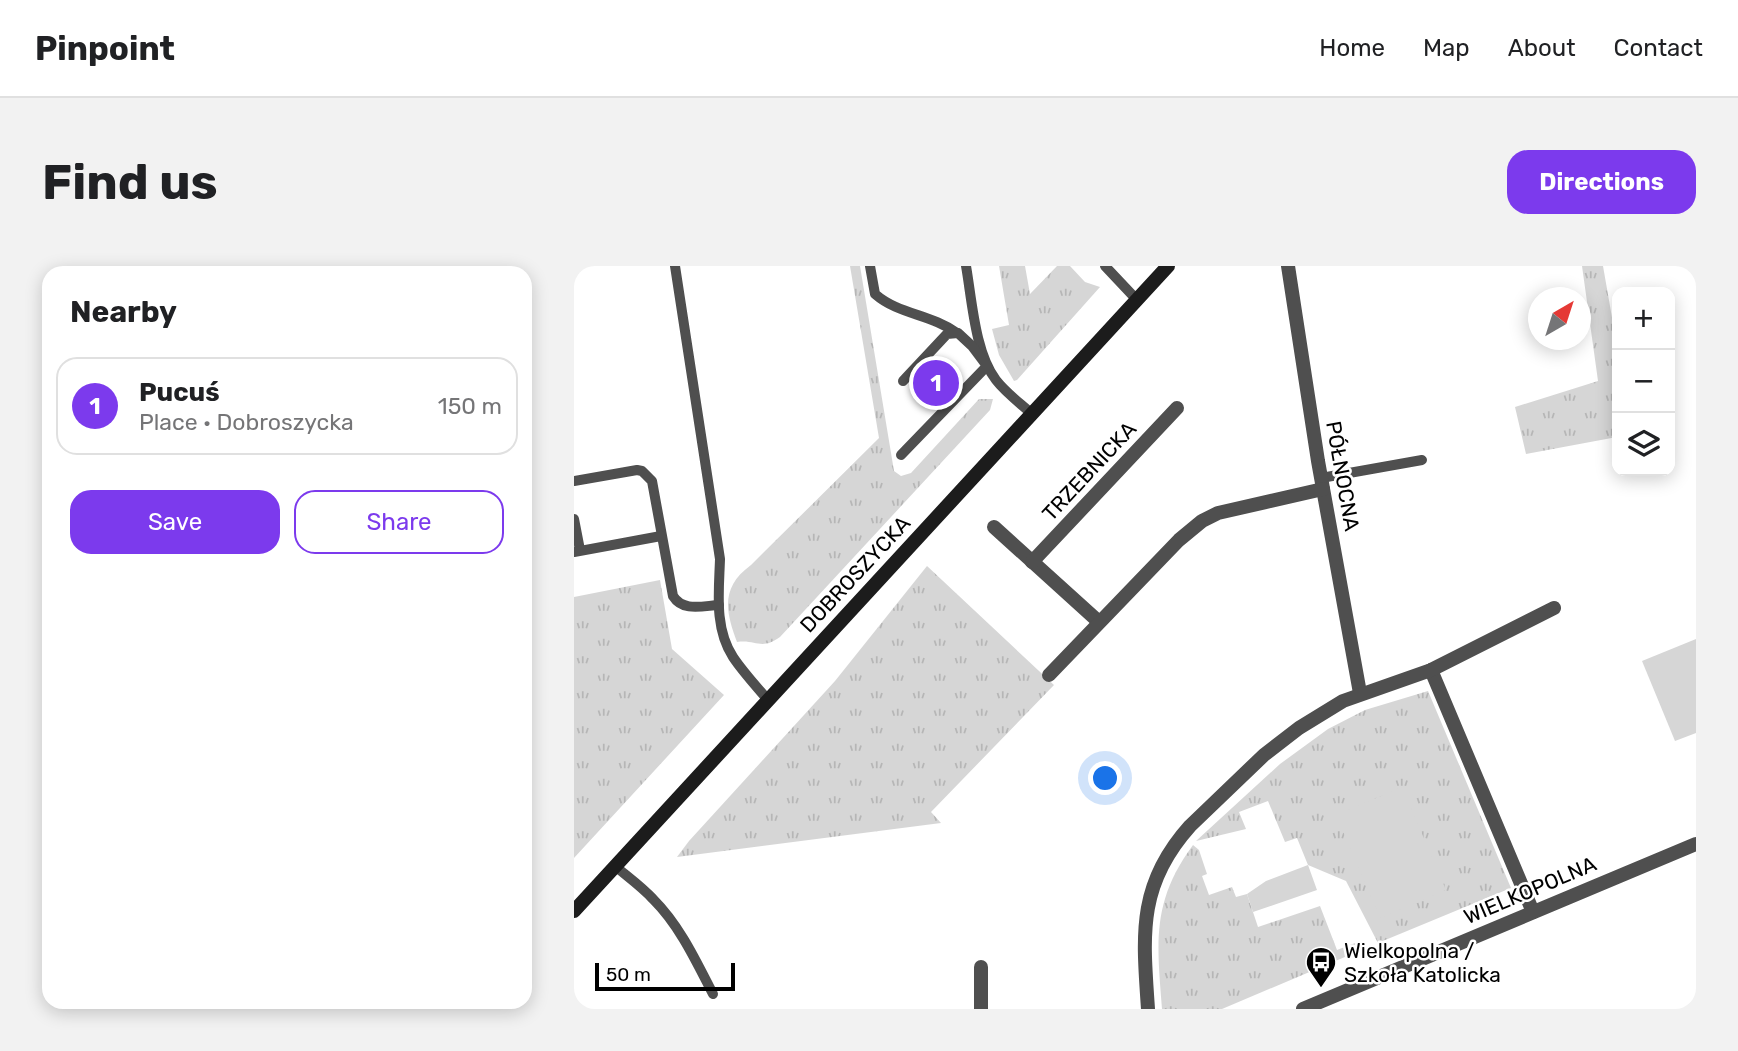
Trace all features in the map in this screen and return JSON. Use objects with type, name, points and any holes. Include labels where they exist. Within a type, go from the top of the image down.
[{"type":"main road","name":"DOBROSZYCKA","points":[[574,911],[1168,266]]},
{"type":"street","name":"PÓŁNOCNA","points":[[1288,266],[1322,484],[1360,693]]},
{"type":"street","name":"TRZEBNICKA","points":[[1032,562],[1177,408]]},
{"type":"street","points":[[1049,675],[1178,540],[1202,521],[1218,513],[1322,484]]},
{"type":"street","points":[[994,527],[1099,622]]},
{"type":"street","points":[[1148,1009],[1144,937],[1153,883],[1169,852],[1190,826],[1265,755],[1299,728],[1360,693],[1431,670],[1554,608]]},
{"type":"street","points":[[1431,670],[1533,912]]},
{"type":"street","name":"WIELKOPOLNA","points":[[1303,1009],[1696,844]]},
{"type":"street","points":[[981,967],[981,1009]]},
{"type":"lane","points":[[675,266],[720,559],[721,628],[730,653],[768,700]]},
{"type":"lane","points":[[870,266],[874,295],[884,303],[942,323],[958,334],[972,346],[996,381],[1032,414]]},
{"type":"lane","points":[[966,266],[986,366]]},
{"type":"lane","points":[[1105,266],[1137,300]]},
{"type":"lane","points":[[903,382],[947,334],[958,334]]},
{"type":"lane","points":[[901,456],[986,366]]},
{"type":"lane","points":[[1322,484],[1422,460]]},
{"type":"lane","points":[[574,481],[642,471],[652,481],[673,596],[678,604],[687,607],[719,605]]},
{"type":"lane","points":[[574,519],[577,551],[662,536]]},
{"type":"lane","points":[[615,866],[653,898],[669,917],[713,994]]},
{"type":"green space","points":[[850,266],[860,266],[894,471],[901,476],[911,473],[979,399],[993,399],[990,410],[780,637],[763,644],[737,642],[728,609],[734,582],[879,438]]},
{"type":"green space","points":[[999,266],[1025,266],[1030,294],[1057,266],[1070,266],[1085,282],[1100,287],[1014,381],[999,355],[992,329],[1009,325]]},
{"type":"green space","points":[[1582,266],[1603,266],[1612,317],[1612,438],[1526,454],[1515,407],[1598,381],[1591,331],[1591,287],[1585,287]]},
{"type":"green space","points":[[927,566],[1054,685],[931,812],[941,823],[677,857],[835,681]]},
{"type":"green space","points":[[660,580],[672,649],[724,695],[574,858],[574,597]]},
{"type":"green space","points":[[1696,639],[1696,733],[1675,741],[1642,661]]},
{"type":"green space","points":[[1428,691],[1511,888],[1378,943],[1346,881],[1308,865],[1297,838],[1285,842],[1268,801],[1239,812],[1246,829],[1196,841],[1280,764],[1328,729],[1365,710]]},
{"type":"green space","points":[[1402,787],[1446,890],[1380,918],[1336,815]]},
{"type":"green space","points":[[1193,845],[1199,850],[1207,874],[1202,876],[1209,895],[1232,887],[1236,897],[1247,894],[1258,927],[1320,906],[1337,950],[1355,943],[1359,951],[1222,1009],[1162,1009],[1159,943],[1163,905],[1179,866]]},
{"type":"green space","points":[[1308,865],[1317,890],[1253,912],[1247,894],[1266,881]]},
{"type":"place","name":"Pucuś","points":[[936,383]]},
{"type":"place","name":"Wielkopolna / Szkoła Katolicka","points":[[1321,989]]}]
